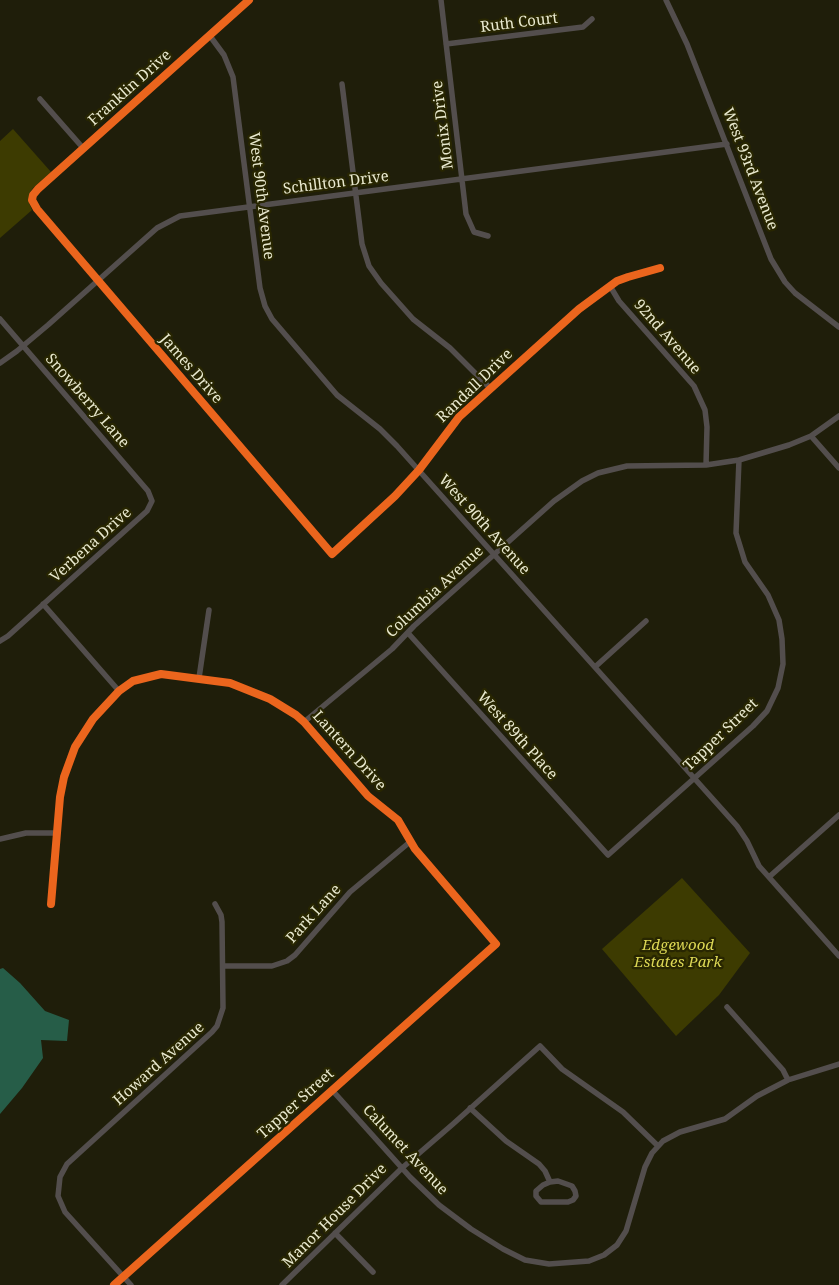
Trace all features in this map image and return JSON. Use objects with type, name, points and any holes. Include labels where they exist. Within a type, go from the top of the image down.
[{"type":"street","name":"Franklin Drive","points":[[32,200],[38,188],[249,0]]},
{"type":"street","name":"Monix Drive","points":[[441,0],[466,214],[474,232],[488,236]]},
{"type":"street","name":"West 93rd Avenue","points":[[670,2],[772,259],[785,282],[795,293],[839,327]]},
{"type":"street","name":"Ruth Court","points":[[446,44],[583,27],[592,20]]},
{"type":"street","name":"West 90th Avenue","points":[[210,36],[224,54],[233,77],[260,288],[272,319],[332,390],[390,438],[695,778],[741,830],[756,861],[839,956]]},
{"type":"street","points":[[342,84],[363,249],[369,266],[377,278],[413,319],[450,348],[490,388]]},
{"type":"street","points":[[40,99],[83,148]]},
{"type":"street","name":"Schillton Drive","points":[[0,363],[23,346],[152,232],[174,218],[186,214],[726,144]]},
{"type":"street","name":"James Drive","points":[[32,200],[37,209],[98,281],[332,554]]},
{"type":"street","name":"Randall Drive","points":[[332,554],[391,501],[419,470],[455,421],[579,309],[610,286],[628,276],[660,268]]},
{"type":"street","name":"92nd Avenue","points":[[610,286],[619,300],[694,386],[705,410],[707,427],[706,466]]},
{"type":"street","name":"Snowberry Lane","points":[[0,319],[148,491],[152,501]]},
{"type":"street","name":"Columbia Avenue","points":[[304,722],[392,649],[494,554],[561,495],[582,481],[598,473],[638,465],[706,466],[739,460],[790,445],[811,436],[839,416]]},
{"type":"street","points":[[811,436],[839,468]]},
{"type":"street","name":"Tapper Street","points":[[608,855],[760,719],[772,702],[781,677],[782,639],[778,615],[768,595],[745,562],[736,532],[739,460]]},
{"type":"street","name":"Verbena Drive","points":[[0,641],[8,636],[147,510],[152,501]]},
{"type":"street","points":[[43,604],[119,691]]},
{"type":"street","points":[[200,678],[209,610]]},
{"type":"street","points":[[595,667],[646,621]]},
{"type":"street","name":"West 89th Place","points":[[408,634],[608,855]]},
{"type":"street","name":"Lantern Drive","points":[[51,904],[58,806],[64,777],[75,747],[92,719],[119,691],[133,681],[156,674],[230,683],[283,706],[304,722],[368,796],[398,820],[410,841],[436,874],[496,944]]},
{"type":"street","points":[[769,877],[839,815]]},
{"type":"street","points":[[0,838],[26,833],[57,833]]},
{"type":"street","name":"Park Lane","points":[[223,966],[272,966],[287,961],[350,892],[410,841]]},
{"type":"street","name":"Howard Avenue","points":[[123,1277],[65,1212],[60,1201],[58,1189],[61,1172],[67,1164],[215,1029],[222,1011],[223,966],[222,922],[221,915],[215,904]]},
{"type":"street","name":"Tapper Street","points":[[114,1285],[496,944]]},
{"type":"street","points":[[727,1007],[783,1070],[788,1080]]},
{"type":"street","name":"Manor House Drive","points":[[282,1285],[402,1168],[540,1046],[568,1074],[623,1112],[658,1146]]},
{"type":"street","name":"Calumet Avenue","points":[[332,1090],[402,1168],[439,1205],[461,1222],[514,1254],[537,1263],[549,1264],[589,1261],[604,1256],[611,1251],[622,1238],[645,1167],[658,1146],[680,1132],[725,1119],[757,1096],[788,1080],[839,1064]]},
{"type":"street","points":[[470,1108],[506,1141],[538,1164],[545,1171],[550,1182]]},
{"type":"street","points":[[558,1181],[572,1186],[576,1190],[576,1196],[568,1202],[541,1202],[536,1196],[536,1191],[550,1182],[558,1181]]},
{"type":"street","points":[[335,1233],[373,1272]]},
{"type":"street","points":[[123,1277],[131,1285]]},
{"type":"green space","points":[[13,129],[51,172],[29,194],[29,203],[32,210],[0,238],[0,141]]},
{"type":"green space","name":"Edgewood Estates Park","points":[[682,878],[750,953],[719,995],[676,1036],[602,949]]},
{"type":"shaded area","points":[[3,968],[20,983],[45,1011],[69,1020],[67,1041],[41,1040],[43,1058],[22,1088],[0,1114],[0,969]]},
{"type":"cycle path","points":[[249,0],[38,189],[33,195],[32,200],[37,209],[332,554],[395,496],[419,470],[459,417],[579,309],[617,281],[660,268]]},
{"type":"cycle path","points":[[51,904],[60,797],[64,777],[75,747],[93,719],[119,691],[133,681],[161,674],[230,683],[270,699],[296,715],[368,796],[398,820],[415,849],[496,944],[114,1285]]}]
